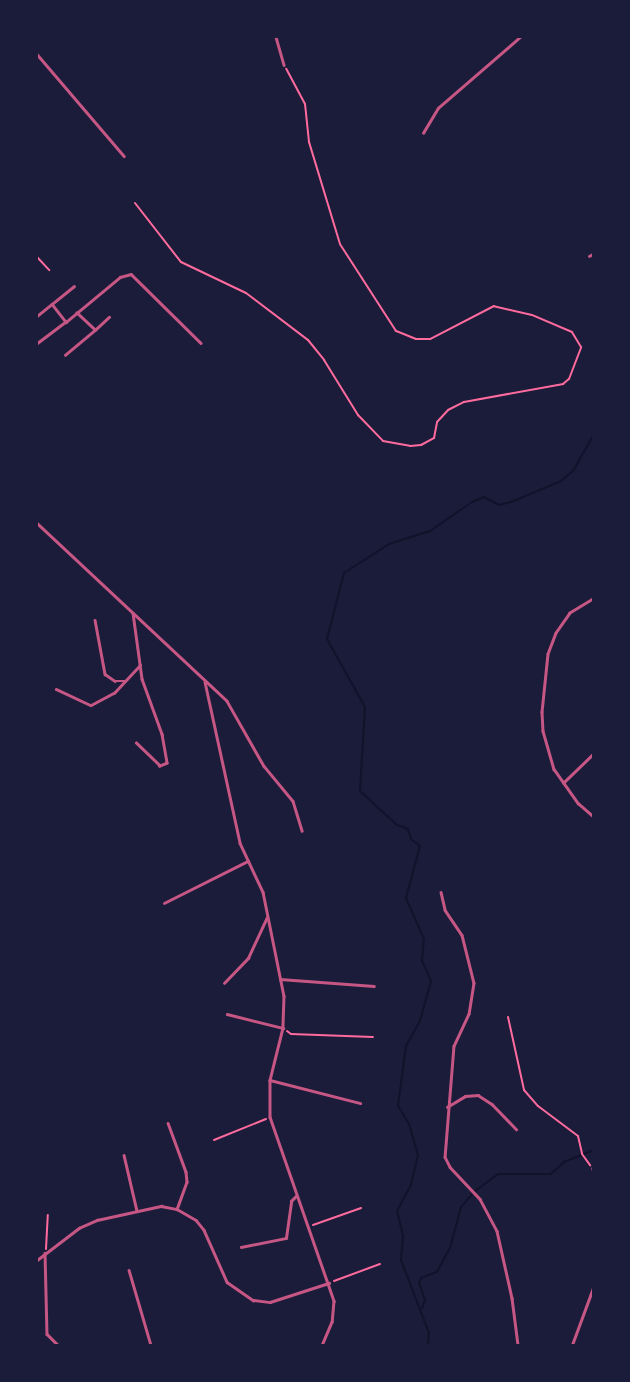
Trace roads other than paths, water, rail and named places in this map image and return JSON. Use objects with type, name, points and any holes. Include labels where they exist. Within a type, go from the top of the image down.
[{"type":"street","points":[[276,37],[284,65]]},
{"type":"street","points":[[423,133],[439,108],[520,37]]},
{"type":"street","points":[[37,54],[124,156]]},
{"type":"street","points":[[589,256],[593,254]]},
{"type":"street","points":[[37,344],[121,277],[131,274],[201,343]]},
{"type":"street","points":[[37,316],[74,286]]},
{"type":"street","points":[[52,304],[66,322]]},
{"type":"street","points":[[77,313],[95,330]]},
{"type":"street","points":[[65,355],[109,317]]},
{"type":"street","points":[[37,523],[227,701],[264,766],[293,802],[302,831]]},
{"type":"street","points":[[593,599],[578,607],[561,624],[548,654],[543,731],[547,751],[563,783],[593,816]]},
{"type":"street","points":[[132,614],[142,679],[162,734],[167,763],[160,766],[136,743]]},
{"type":"street","points":[[95,620],[105,674],[115,681],[125,681]]},
{"type":"street","points":[[56,689],[91,705],[114,692],[140,666]]},
{"type":"street","points":[[205,682],[235,824],[262,892],[280,979],[285,1012],[270,1080],[270,1117],[334,1301],[332,1322],[321,1345]]},
{"type":"street","points":[[563,783],[593,754]]},
{"type":"street","points":[[164,903],[248,861]]},
{"type":"street","points":[[441,892],[446,910],[462,935],[474,972],[469,1014],[454,1046],[445,1157],[480,1199],[497,1231],[512,1298],[518,1345]]},
{"type":"street","points":[[224,983],[248,958],[266,924],[267,911]]},
{"type":"street","points":[[280,979],[374,986]]},
{"type":"street","points":[[227,1014],[283,1028]]},
{"type":"street","points":[[270,1080],[360,1103]]},
{"type":"street","points":[[447,1107],[465,1096],[478,1095],[492,1104],[516,1129]]},
{"type":"street","points":[[168,1123],[186,1172],[187,1182],[177,1209]]},
{"type":"street","points":[[124,1156],[137,1211]]},
{"type":"street","points":[[241,1247],[288,1236],[291,1201],[296,1196]]},
{"type":"street","points":[[37,1260],[79,1228],[161,1206],[177,1209],[196,1220],[204,1230],[222,1275],[240,1294],[253,1300],[270,1302],[329,1283]]},
{"type":"street","points":[[45,1253],[47,1334],[58,1345]]},
{"type":"street","points":[[130,1270],[151,1345]]},
{"type":"street","points":[[572,1345],[593,1287]]},
{"type":"waterway","points":[[428,1345],[429,1333],[401,1260],[403,1236],[397,1211],[411,1185],[418,1155],[409,1124],[398,1106],[406,1046],[420,1021],[431,981],[422,961],[424,939],[406,898],[420,846],[411,839],[408,829],[397,825],[360,791],[365,707],[327,639],[344,573],[389,544],[430,531],[472,502],[484,497],[499,505],[561,481],[573,471],[593,436]]},
{"type":"waterway","points":[[422,1308],[425,1300],[419,1283],[421,1278],[437,1272],[450,1248],[461,1207],[474,1192],[498,1174],[551,1174],[564,1162],[593,1150]]}]
